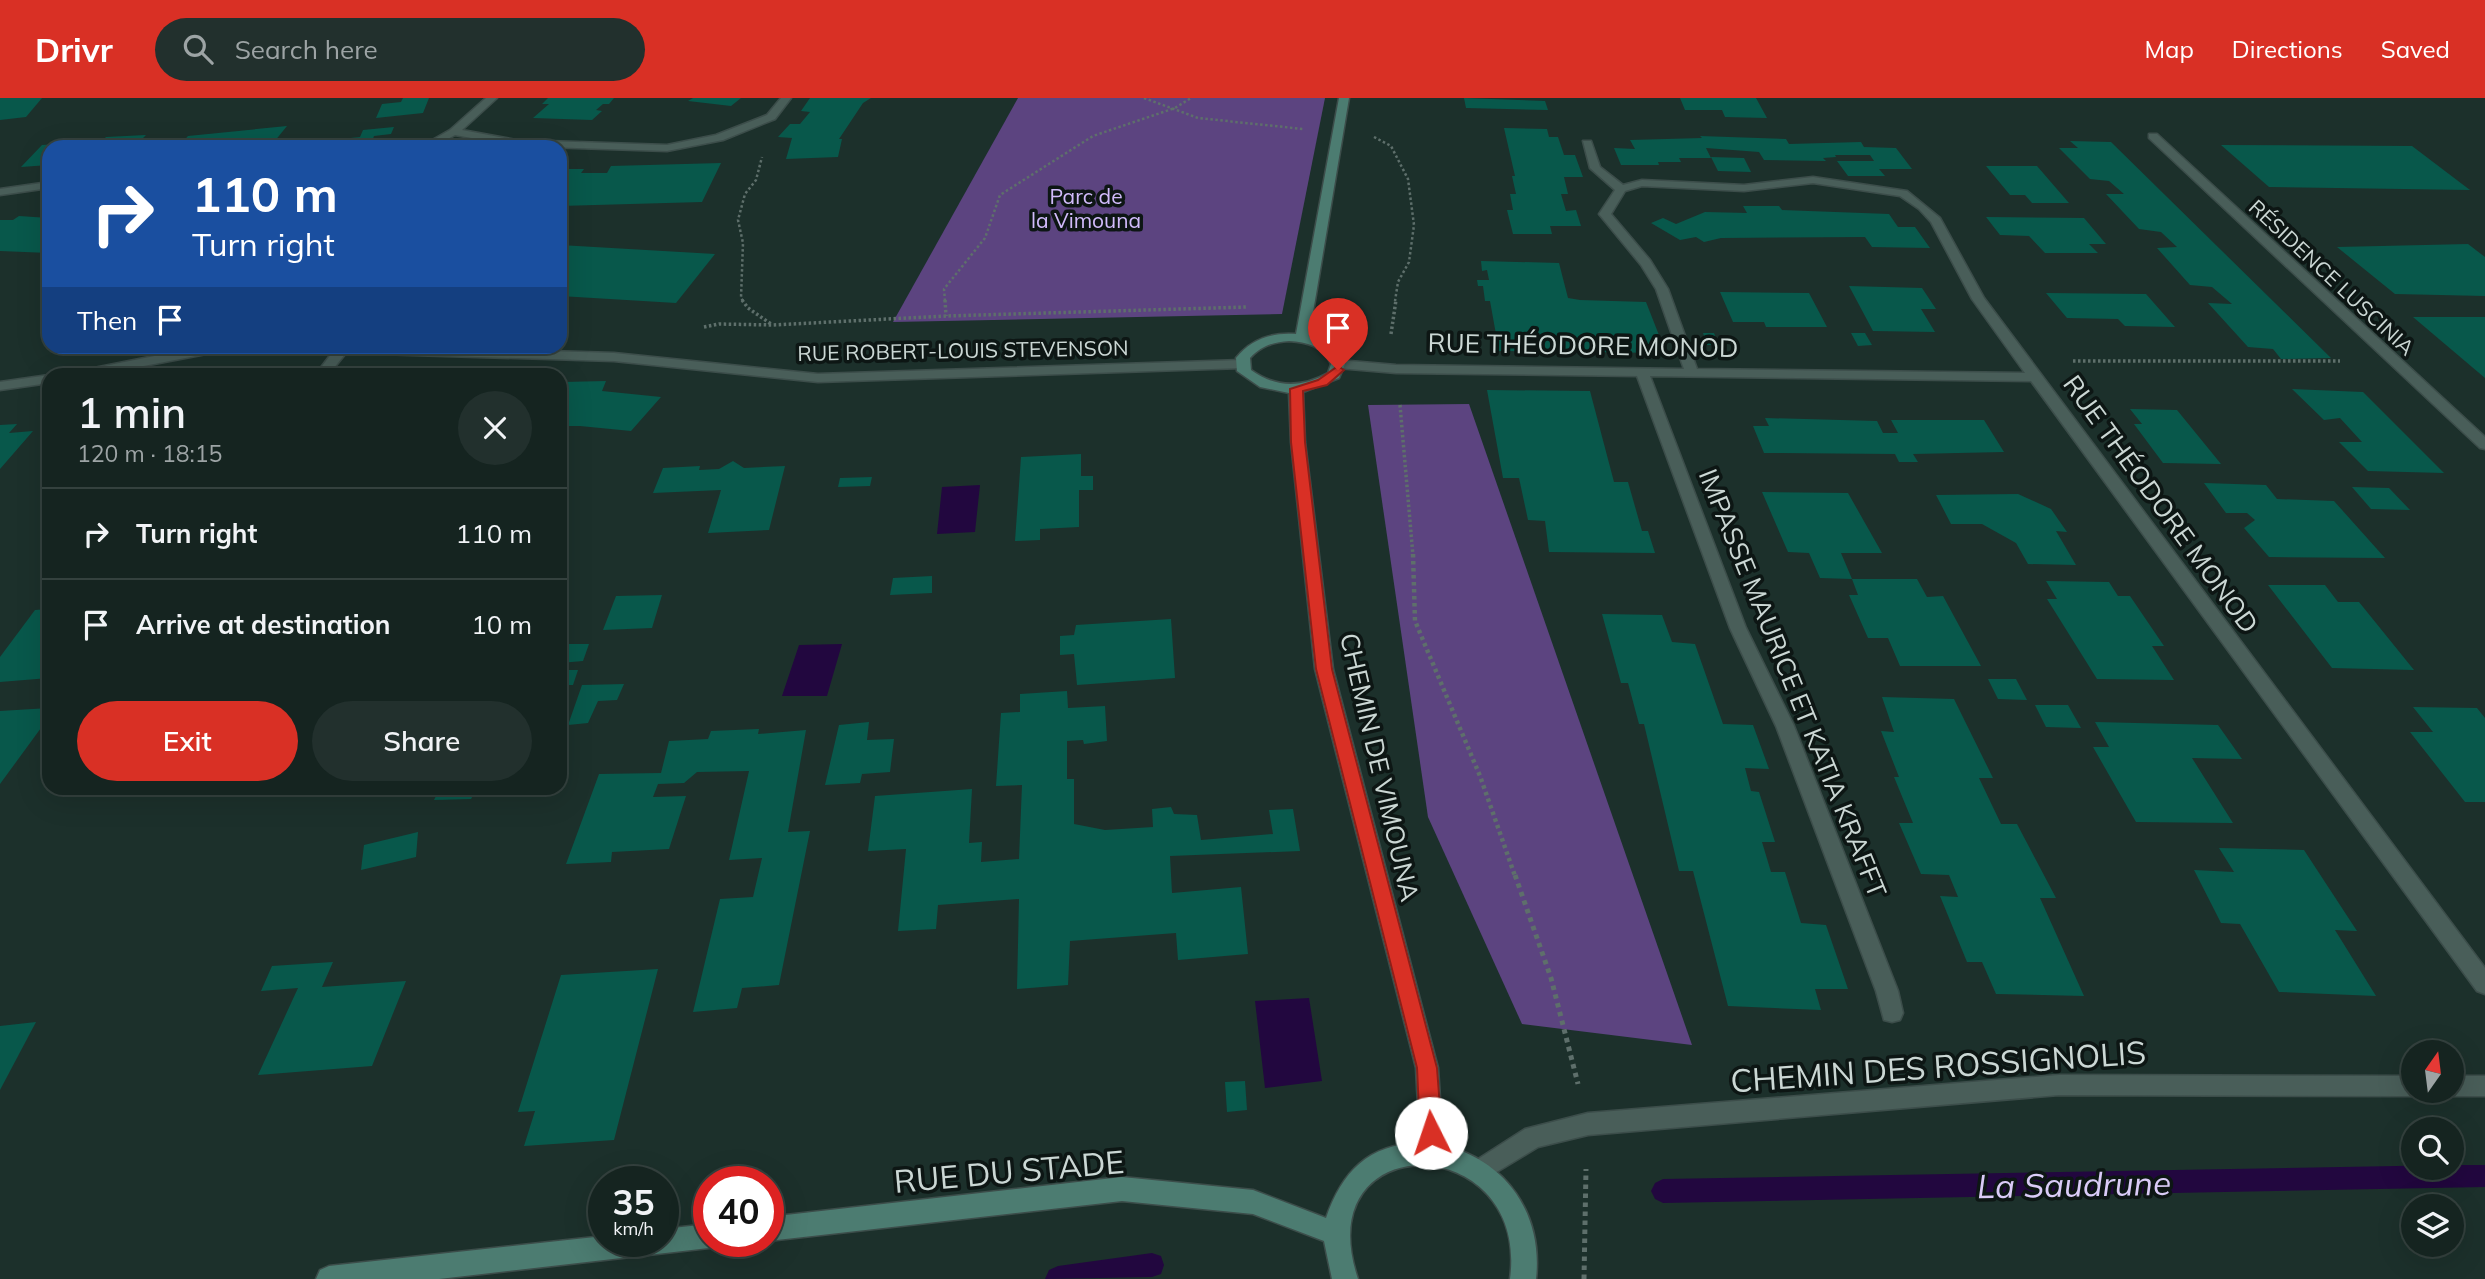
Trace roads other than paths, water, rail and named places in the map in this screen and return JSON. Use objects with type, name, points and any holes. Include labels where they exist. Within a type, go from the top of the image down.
[{"type":"street","points":[[439,140],[454,132],[492,98]]},
{"type":"street","points":[[567,145],[667,148],[719,138],[771,117],[786,98]]},
{"type":"street","points":[[1302,338],[1344,98]]},
{"type":"street","points":[[454,132],[499,140]]},
{"type":"street","name":"RÉSIDENCE LUSCINIA","points":[[2153,136],[2485,446]]},
{"type":"street","points":[[1587,143],[1595,168],[1621,189]]},
{"type":"street","points":[[1692,373],[1662,289],[1646,263],[1605,214],[1621,189],[1642,183],[1744,188],[1813,180],[1903,193],[1923,206],[1936,220],[1978,299],[2035,377]]},
{"type":"street","points":[[0,192],[42,186]]},
{"type":"street","points":[[1302,338],[1323,345],[1335,354],[1338,364],[1334,375],[1322,383],[1296,389],[1269,386],[1253,379],[1244,371],[1242,364],[1251,347],[1265,341],[1302,338]]},
{"type":"street","name":"RUE ROBERT-LOUIS STEVENSON","points":[[115,368],[187,354]]},
{"type":"street","points":[[328,368],[338,354]]},
{"type":"street","name":"RUE ROBERT-LOUIS STEVENSON","points":[[524,354],[614,357],[818,378],[1242,364]]},
{"type":"street","name":"RUE THÉODORE MONOD","points":[[1338,364],[1396,369],[2035,377],[2485,985]]},
{"type":"street","name":"IMPASSE MAURICE ET KATIA KRAFFT","points":[[1642,372],[1738,628],[1785,726],[1887,991],[1892,1013]]},
{"type":"street","points":[[0,386],[42,380]]},
{"type":"street","name":"CHEMIN DE VIMOUNA","points":[[1296,389],[1298,442],[1324,669],[1427,1068],[1432,1154]]},
{"type":"street","name":"CHEMIN DES ROSSIGNOLIS","points":[[1479,1171],[1533,1138],[1588,1124],[2059,1085],[2401,1086]]},
{"type":"street","points":[[2464,1086],[2485,1086]]},
{"type":"street","points":[[1345,1279],[1335,1250],[1335,1233],[1339,1209],[1351,1188],[1366,1172],[1386,1160],[1408,1154],[1432,1154],[1449,1157],[1479,1171],[1499,1189],[1513,1209],[1523,1233],[1526,1257],[1522,1279]]},
{"type":"street","name":"RUE DU STADE","points":[[784,1227],[1122,1189],[1253,1202],[1335,1233]]},
{"type":"street","points":[[328,1279],[693,1238]]},
{"type":"waterway","name":"La Saudrune","points":[[1663,1191],[2485,1176]]},
{"type":"waterway","name":"La Saudrune","points":[[1058,1279],[1152,1265]]},
{"type":"park label","name":"Parc de la Vimouna","points":[[1086,208]]}]
